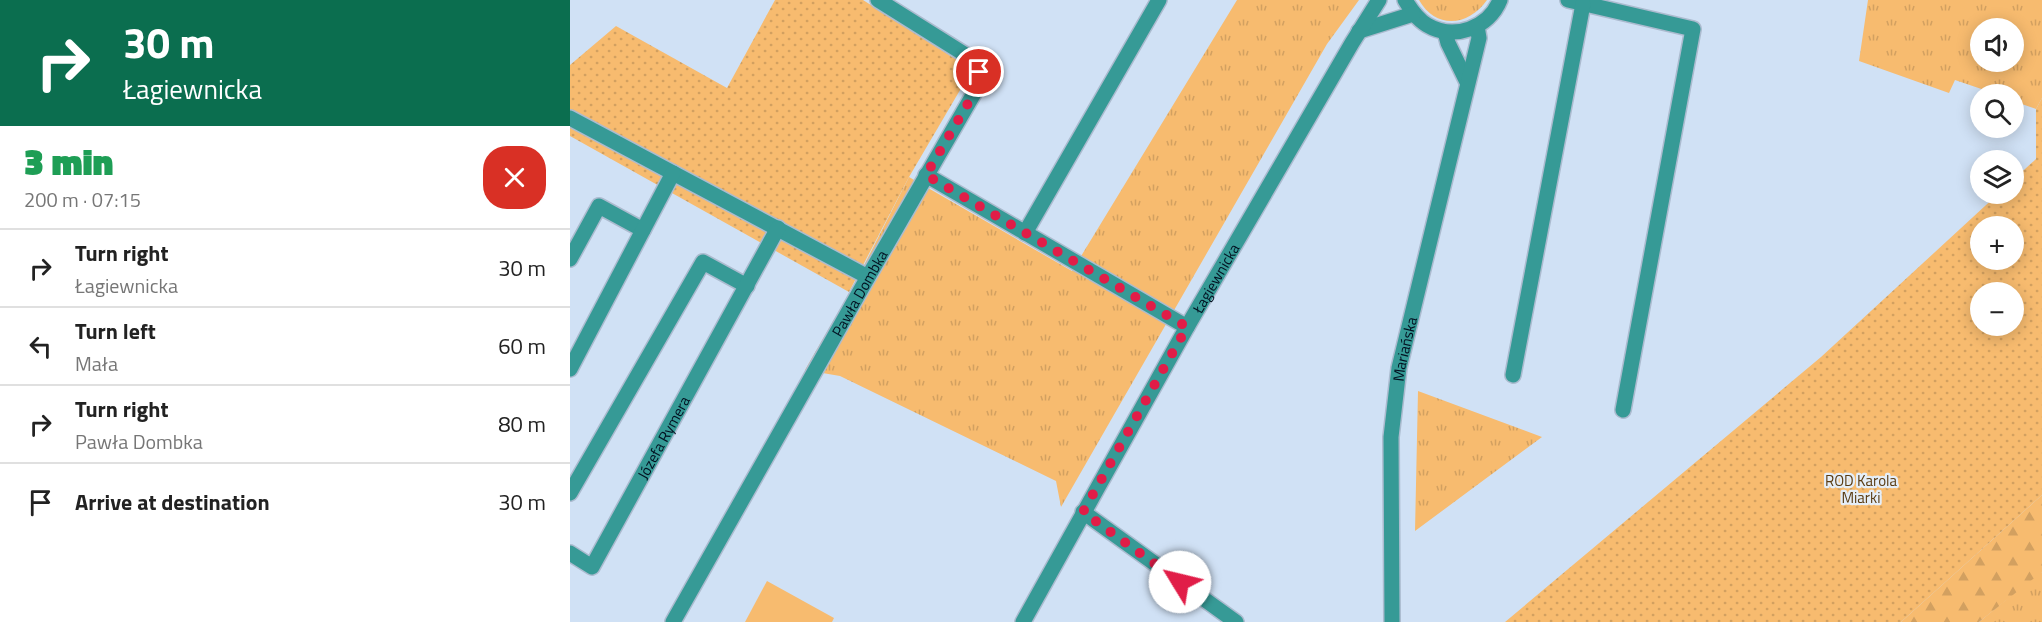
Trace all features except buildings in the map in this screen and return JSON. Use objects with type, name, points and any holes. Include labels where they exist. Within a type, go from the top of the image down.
[{"type":"street","points":[[1025,233],[1159,0]]},
{"type":"street","name":"Łagiewnicka","points":[[1023,622],[1187,327],[1379,0]]},
{"type":"street","points":[[1359,31],[1409,7],[1428,26],[1445,32],[1462,32],[1489,18],[1500,0]]},
{"type":"street","name":"Pawła Dombka","points":[[673,622],[980,83],[979,72],[969,57],[886,2]]},
{"type":"street","points":[[1513,375],[1576,2],[1693,29],[1623,410]]},
{"type":"street","name":"Mariańska","points":[[1392,622],[1391,437],[1399,368],[1479,38],[1477,26]]},
{"type":"street","points":[[1445,32],[1467,82]]},
{"type":"street","points":[[572,123],[673,173],[868,277]]},
{"type":"street","points":[[570,369],[673,173]]},
{"type":"street","points":[[926,175],[1187,327]]},
{"type":"street","points":[[570,260],[599,206],[643,230]]},
{"type":"street","name":"Józefa Rymera","points":[[570,553],[592,567],[778,228]]},
{"type":"street","points":[[570,493],[703,262],[747,286]]},
{"type":"street","points":[[1083,512],[1236,622]]},
{"type":"green space","points":[[775,0],[863,0],[957,60],[963,85],[909,177],[849,292],[570,136],[570,65],[616,26],[727,88]]},
{"type":"green space","points":[[1237,0],[1359,0],[1327,44],[1061,507],[1056,481],[840,376],[805,370],[854,285],[909,177],[1072,271]]},
{"type":"green space","points":[[1419,0],[1487,0],[1471,15],[1453,21],[1434,16]]},
{"type":"green space","points":[[1868,0],[2042,0],[2042,98],[2036,109],[2024,105],[2024,84],[1970,85],[1955,80],[1949,93],[1859,61]]},
{"type":"green space","name":"ROD Karola Miarki","points":[[2042,98],[2042,495],[1901,622],[1505,622],[1821,357],[1970,220],[1970,270],[2024,270],[2024,216],[1974,216],[1987,204],[2024,204],[2024,170],[2036,159],[2036,109]]},
{"type":"green space","points":[[1418,391],[1542,437],[1415,531]]},
{"type":"green space","points":[[2042,495],[2042,572],[1979,622],[1901,622]]},
{"type":"green space","points":[[2042,572],[2042,622],[1979,622],[2039,573]]},
{"type":"green space","points":[[767,581],[834,618],[832,622],[745,622]]},
{"type":"route","points":[[979,72],[980,83],[926,175],[1187,327],[1083,512],[1180,582]]}]
